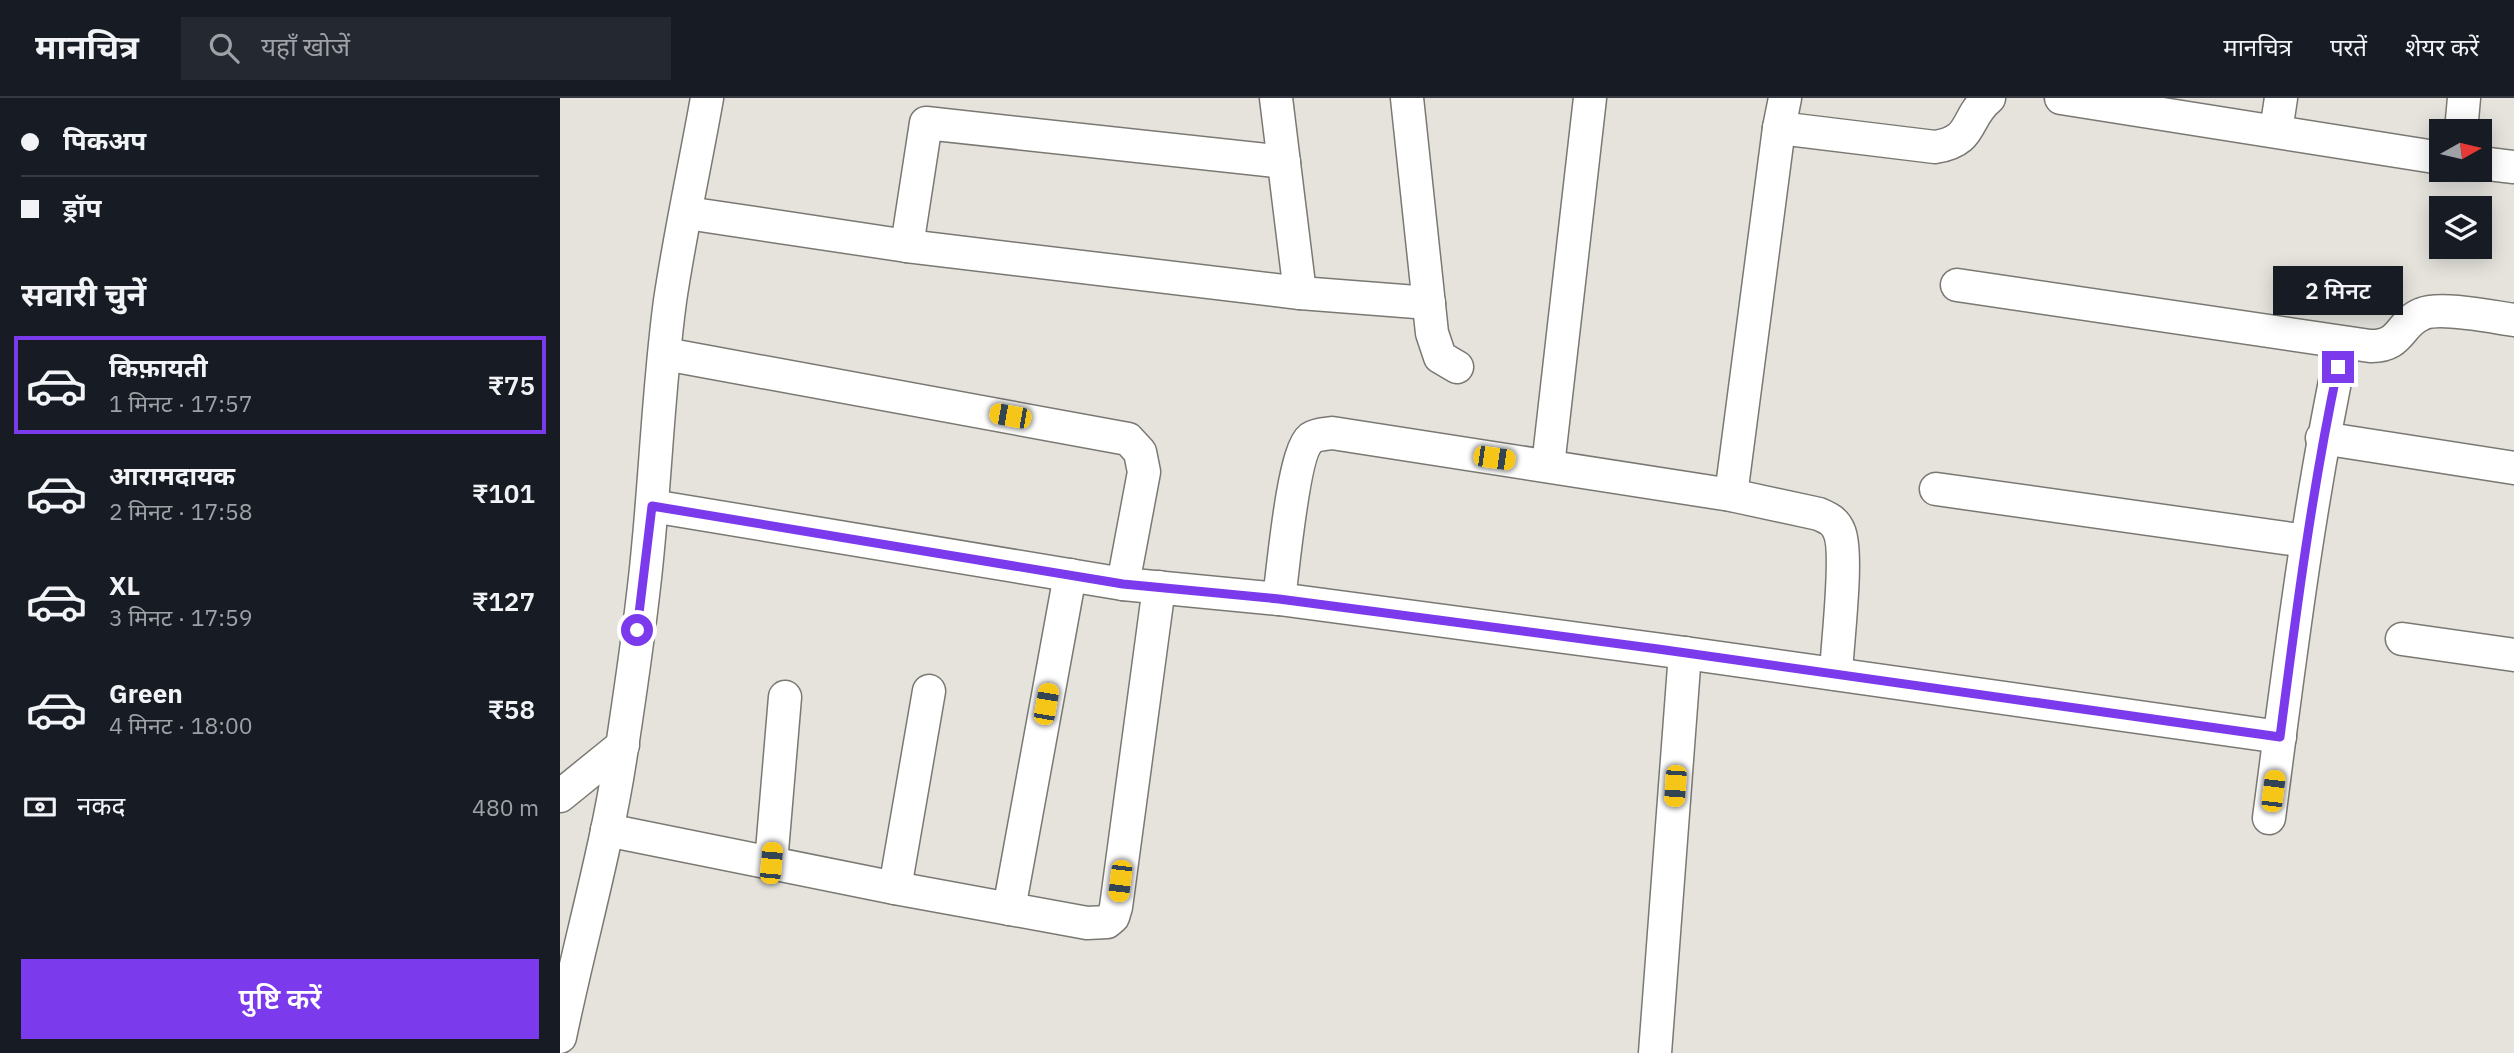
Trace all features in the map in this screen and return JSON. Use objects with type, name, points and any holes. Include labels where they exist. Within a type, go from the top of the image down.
[{"type":"street","points":[[560,1037],[607,830],[623,745],[652,506],[671,300],[687,213],[689,186],[707,98]]},
{"type":"street","points":[[1276,98],[1300,293]]},
{"type":"street","points":[[1408,98],[1436,349],[1440,357],[1457,368]]},
{"type":"street","points":[[1548,466],[1590,98]]},
{"type":"street","points":[[1731,495],[1782,113],[1935,147],[1950,145],[1960,139],[1989,98]]},
{"type":"street","points":[[2061,98],[2101,101],[2429,156]]},
{"type":"street","points":[[2276,131],[2281,98]]},
{"type":"street","points":[[2462,119],[2464,98]]},
{"type":"street","points":[[907,246],[928,110],[1284,162]]},
{"type":"street","points":[[2492,164],[2514,167]]},
{"type":"street","points":[[687,213],[907,246],[1300,293],[1429,303]]},
{"type":"street","points":[[1957,285],[2370,346],[2388,344],[2424,313],[2449,312],[2514,320]]},
{"type":"street","points":[[2269,818],[2305,541],[2322,438],[2343,343]]},
{"type":"street","points":[[665,354],[1128,439],[1140,452],[1144,472],[1123,584]]},
{"type":"street","points":[[1279,599],[1296,479],[1303,449],[1310,439],[1320,434],[1332,433],[1731,495],[1832,519],[1839,529],[1843,552],[1836,674]]},
{"type":"street","points":[[2322,438],[2514,468]]},
{"type":"street","points":[[1936,489],[2305,541]]},
{"type":"street","points":[[652,506],[1123,584],[1279,599],[2280,737]]},
{"type":"street","points":[[1009,909],[1070,575]]},
{"type":"street","points":[[607,830],[1009,909],[1087,923],[1107,922],[1113,917],[1116,907],[1159,587]]},
{"type":"street","points":[[2402,639],[2514,655]]},
{"type":"street","points":[[1655,1053],[1685,653]]},
{"type":"street","points":[[895,888],[929,691]]},
{"type":"street","points":[[771,863],[785,696]]},
{"type":"street","points":[[560,796],[623,745]]},
{"type":"route","points":[[637,630],[652,506],[1123,584],[1279,599],[1658,649],[2280,737],[2305,541],[2322,438],[2338,367]]}]
